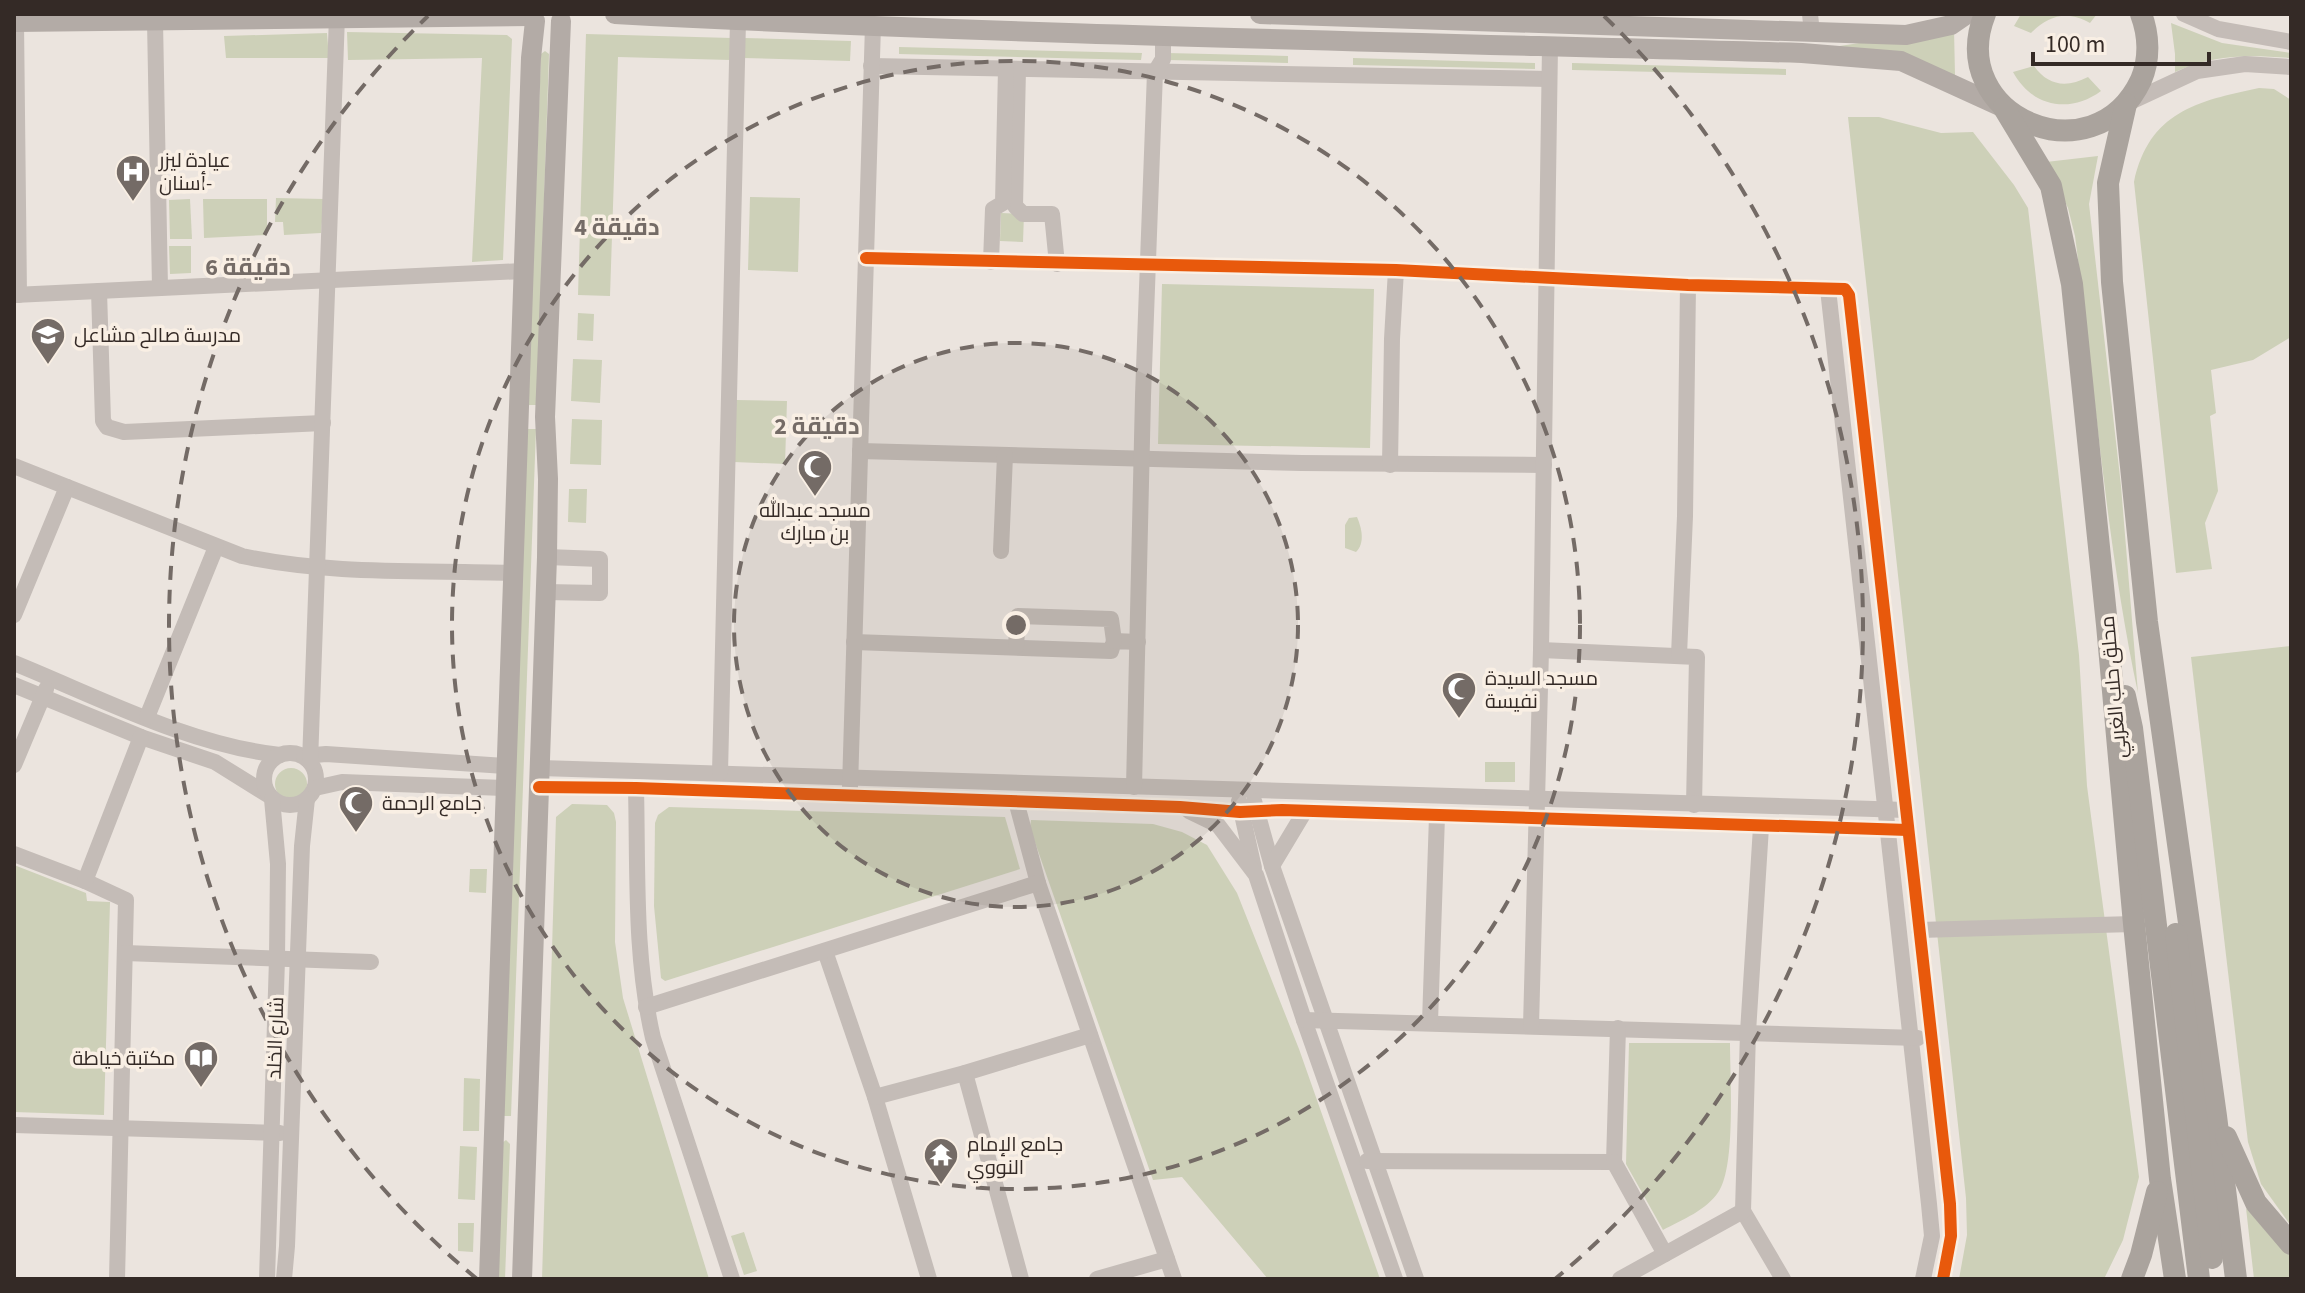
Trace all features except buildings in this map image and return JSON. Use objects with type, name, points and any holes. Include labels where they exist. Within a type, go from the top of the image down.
[{"type":"highway","name":"محلق حلب الغربي","points":[[1985,14],[1978,38],[1981,69],[1994,96],[2051,186],[2072,284],[2160,1179],[2175,1279]]},
{"type":"highway","name":"محلق حلب الغربي","points":[[2141,14],[2148,40],[2147,58],[2140,82],[2126,104],[2108,183],[2112,282],[2147,622],[2236,1279]]},
{"type":"highway","points":[[2004,108],[2033,126],[2066,131],[2099,123],[2126,104]]},
{"type":"highway","points":[[2147,622],[2153,728],[2214,1279]]},
{"type":"highway","points":[[2107,625],[2132,728],[2199,1279]]},
{"type":"highway","points":[[2216,1116],[2256,1203],[2291,1244]]},
{"type":"highway","points":[[2132,1279],[2160,1179]]},
{"type":"main road","points":[[615,14],[1163,35],[1802,53],[1901,61],[2004,108]]},
{"type":"main road","points":[[1260,14],[1811,23],[1906,35],[1951,25],[1967,14]]},
{"type":"main road","points":[[15,22],[297,16],[532,17],[548,25],[564,18],[545,417],[547,557],[522,1279]]},
{"type":"main road","points":[[489,1279],[532,17]]},
{"type":"main road","points":[[518,416],[545,417]]},
{"type":"main road","points":[[494,1130],[528,1131]]},
{"type":"street","points":[[2184,14],[2218,29],[2291,42]]},
{"type":"street","points":[[311,794],[314,770],[308,758],[318,568],[337,16]]},
{"type":"street","points":[[155,21],[160,288]]},
{"type":"street","points":[[720,773],[738,21]]},
{"type":"street","points":[[15,22],[17,295],[523,271]]},
{"type":"street","points":[[850,795],[873,25]]},
{"type":"street","points":[[1134,787],[1155,72],[1163,59],[1163,35]]},
{"type":"street","points":[[1531,1026],[1541,650],[1550,46]]},
{"type":"street","points":[[2126,104],[2209,68],[2245,64],[2291,67]]},
{"type":"street","points":[[871,66],[1549,79]]},
{"type":"street","points":[[991,262],[993,209],[1003,203],[1012,69]]},
{"type":"street","points":[[1012,69],[1015,206],[1023,214],[1052,214],[1057,264]]},
{"type":"street","points":[[866,258],[1396,270],[1688,285],[1845,289],[1849,295],[1950,1204],[1951,1236],[1943,1279]]},
{"type":"street","points":[[1390,465],[1396,270]]},
{"type":"street","points":[[1679,655],[1685,516],[1688,285]]},
{"type":"street","points":[[1828,289],[1932,1236],[1923,1279]]},
{"type":"street","points":[[99,291],[103,421],[107,427],[124,432],[323,423]]},
{"type":"street","points":[[860,451],[1390,465],[1544,465]]},
{"type":"street","points":[[1001,551],[1005,455]]},
{"type":"street","points":[[14,466],[216,547],[278,563],[318,568],[512,573]]},
{"type":"street","points":[[14,615],[67,487]]},
{"type":"street","points":[[147,717],[216,547]]},
{"type":"street","points":[[545,592],[600,593],[600,559],[547,557]]},
{"type":"street","points":[[854,642],[1111,651],[1114,641],[1111,619],[1018,616],[1016,646]]},
{"type":"street","points":[[1114,641],[1138,642]]},
{"type":"street","points":[[1541,650],[1697,657],[1694,805]]},
{"type":"street","points":[[14,663],[220,744],[280,755]]},
{"type":"street","points":[[14,765],[51,678]]},
{"type":"street","points":[[14,685],[141,737],[215,762],[290,806],[342,782],[504,788]]},
{"type":"street","points":[[85,881],[141,737]]},
{"type":"street","points":[[267,1279],[278,864],[270,797],[265,788],[267,765],[287,753],[308,758],[505,766]]},
{"type":"street","points":[[539,778],[720,773],[1906,810]]},
{"type":"street","points":[[539,778],[636,788],[1248,811],[1908,830]]},
{"type":"street","points":[[636,788],[640,960],[646,1007],[653,1038],[732,1279]]},
{"type":"street","points":[[1245,791],[1256,875],[1395,1279]]},
{"type":"street","name":"شارع الخلد","points":[[284,1279],[302,832],[311,794]]},
{"type":"street","points":[[1016,801],[1038,883],[1174,1279]]},
{"type":"street","points":[[1180,807],[1218,825],[1256,875]]},
{"type":"street","points":[[1248,811],[1272,866],[1416,1279]]},
{"type":"street","points":[[1272,866],[1305,811]]},
{"type":"street","points":[[1430,1022],[1437,816]]},
{"type":"street","points":[[1761,827],[1748,1032],[1743,1211],[1783,1279]]},
{"type":"street","points":[[14,854],[126,900],[117,1279]]},
{"type":"street","points":[[646,1007],[1038,883]]},
{"type":"street","points":[[1919,930],[2134,924]]},
{"type":"street","points":[[825,951],[875,1097],[929,1279]]},
{"type":"street","points":[[125,953],[371,962]]},
{"type":"street","points":[[1304,1020],[1932,1039]]},
{"type":"street","points":[[1618,1028],[1614,1162],[1665,1254]]},
{"type":"street","points":[[875,1097],[1090,1035]]},
{"type":"street","points":[[965,1073],[1021,1279]]},
{"type":"street","points":[[14,1125],[291,1133]]},
{"type":"street","points":[[1354,1164],[1375,1160],[1614,1162]]},
{"type":"street","points":[[1620,1279],[1743,1211]]},
{"type":"street","points":[[1097,1279],[1167,1259]]},
{"type":"green space","points":[[2021,14],[2097,14],[2090,23],[2074,17],[2052,18],[2031,33],[2014,26]]},
{"type":"green space","points":[[2171,23],[2222,43],[2291,53],[2291,58],[2232,57],[2175,72]]},
{"type":"green space","points":[[1954,29],[1955,76],[1826,48]]},
{"type":"green space","points":[[347,32],[507,35],[512,39],[503,260],[472,262],[482,58],[348,60]]},
{"type":"green space","points":[[327,33],[329,58],[226,58],[224,36]]},
{"type":"green space","points":[[586,34],[732,38],[731,60],[618,57],[610,296],[578,295]]},
{"type":"green space","points":[[744,38],[851,41],[850,61],[744,58]]},
{"type":"green space","points":[[899,47],[1142,53],[1141,60],[899,54]]},
{"type":"green space","points":[[545,51],[549,54],[537,405],[528,405],[541,54]]},
{"type":"green space","points":[[1167,53],[1288,56],[1288,63],[1168,60]]},
{"type":"green space","points":[[1353,58],[1535,63],[1535,69],[1353,65]]},
{"type":"green space","points":[[1572,63],[1786,69],[1786,75],[1572,70]]},
{"type":"green space","points":[[2034,66],[2045,78],[2058,83],[2073,83],[2088,77],[2101,91],[2077,103],[2052,103],[2041,99],[2030,93],[2013,72]]},
{"type":"green space","points":[[2259,88],[2274,89],[2291,100],[2291,337],[2253,360],[2211,370],[2216,413],[2210,416],[2218,491],[2205,523],[2212,569],[2176,573],[2134,182],[2141,158],[2164,125],[2196,105]]},
{"type":"green space","points":[[1848,117],[1879,117],[1941,133],[1973,132],[2028,208],[2079,655],[2087,786],[2139,1177],[2123,1240],[2104,1279],[1959,1279],[1967,1235],[1966,1198]]},
{"type":"green space","points":[[2098,156],[2089,204],[2121,486],[2138,693],[2109,522],[2075,236],[2068,208],[2046,162]]},
{"type":"green space","points":[[750,197],[800,198],[798,272],[748,270]]},
{"type":"green space","points":[[276,198],[324,199],[321,233],[284,235],[283,222],[275,222]]},
{"type":"green space","points":[[190,199],[192,239],[170,239],[169,200]]},
{"type":"green space","points":[[203,199],[267,199],[267,235],[204,238]]},
{"type":"green space","points":[[1001,213],[1024,214],[1023,242],[1000,241]]},
{"type":"green space","points":[[169,246],[191,246],[191,273],[170,274]]},
{"type":"green space","points":[[1162,284],[1374,289],[1370,448],[1158,444]]},
{"type":"green space","points":[[578,313],[594,314],[593,341],[577,340]]},
{"type":"green space","points":[[573,359],[602,360],[600,403],[571,401]]},
{"type":"green space","points":[[736,400],[787,401],[785,464],[734,462]]},
{"type":"green space","points":[[572,419],[602,420],[601,465],[570,464]]},
{"type":"green space","points":[[527,429],[536,429],[511,1116],[503,1116]]},
{"type":"green space","points":[[569,489],[587,489],[586,523],[568,522]]},
{"type":"green space","points":[[1357,517],[1362,536],[1356,552],[1345,548],[1345,525],[1349,518]]},
{"type":"green space","points":[[2291,646],[2291,1226],[2261,1184],[2248,1142],[2191,657]]},
{"type":"green space","points":[[1485,762],[1515,762],[1515,782],[1485,782]]},
{"type":"green space","points":[[291,768],[303,772],[307,784],[303,796],[291,800],[279,796],[275,784],[279,772]]},
{"type":"green space","points":[[572,804],[607,805],[614,813],[615,942],[623,998],[709,1279],[542,1279],[556,817]]},
{"type":"green space","points":[[669,807],[1005,817],[1020,869],[665,981],[661,978],[654,906],[655,823],[658,815]]},
{"type":"green space","points":[[1031,820],[1153,824],[1182,832],[1207,845],[1237,893],[1299,1049],[1380,1279],[1268,1279],[1182,1177],[1153,1180],[1030,828]]},
{"type":"green space","points":[[14,865],[86,893],[87,901],[110,902],[104,1115],[14,1112]]},
{"type":"green space","points":[[470,869],[487,869],[486,893],[469,892]]},
{"type":"green space","points":[[1629,1043],[1730,1043],[1731,1120],[1724,1179],[1708,1204],[1663,1230],[1626,1164]]},
{"type":"green space","points":[[464,1078],[480,1079],[479,1131],[463,1131]]},
{"type":"green space","points":[[506,1140],[510,1144],[505,1279],[497,1279],[502,1143]]},
{"type":"green space","points":[[460,1146],[477,1147],[475,1200],[458,1199]]},
{"type":"green space","points":[[2246,1208],[2291,1256],[2291,1279],[2254,1279]]},
{"type":"green space","points":[[458,1223],[474,1223],[473,1252],[458,1251]]},
{"type":"green space","points":[[744,1232],[757,1271],[744,1275],[731,1236]]},
{"type":"cycle path","points":[[866,258],[1396,270],[1688,285],[1845,289],[1849,295],[1950,1204],[1951,1236],[1943,1279]]},
{"type":"cycle path","points":[[539,787],[1180,807],[1240,812],[1282,810],[1908,830]]},
{"type":"place","name":"عيادة ليزر أسنان-","points":[[133,203]]},
{"type":"place","name":"مدرسة صالح مشاعل","points":[[48,366]]},
{"type":"place","name":"مسجد عبدالله بن مبارك","points":[[815,498]]},
{"type":"place","name":"مسجد السيدة نفيسة","points":[[1459,720]]},
{"type":"place","name":"جامع الرحمة","points":[[356,834]]},
{"type":"place","name":"مكتبة خياطة","points":[[201,1089]]},
{"type":"place","name":"جامع الإمام النووي","points":[[941,1186]]}]
